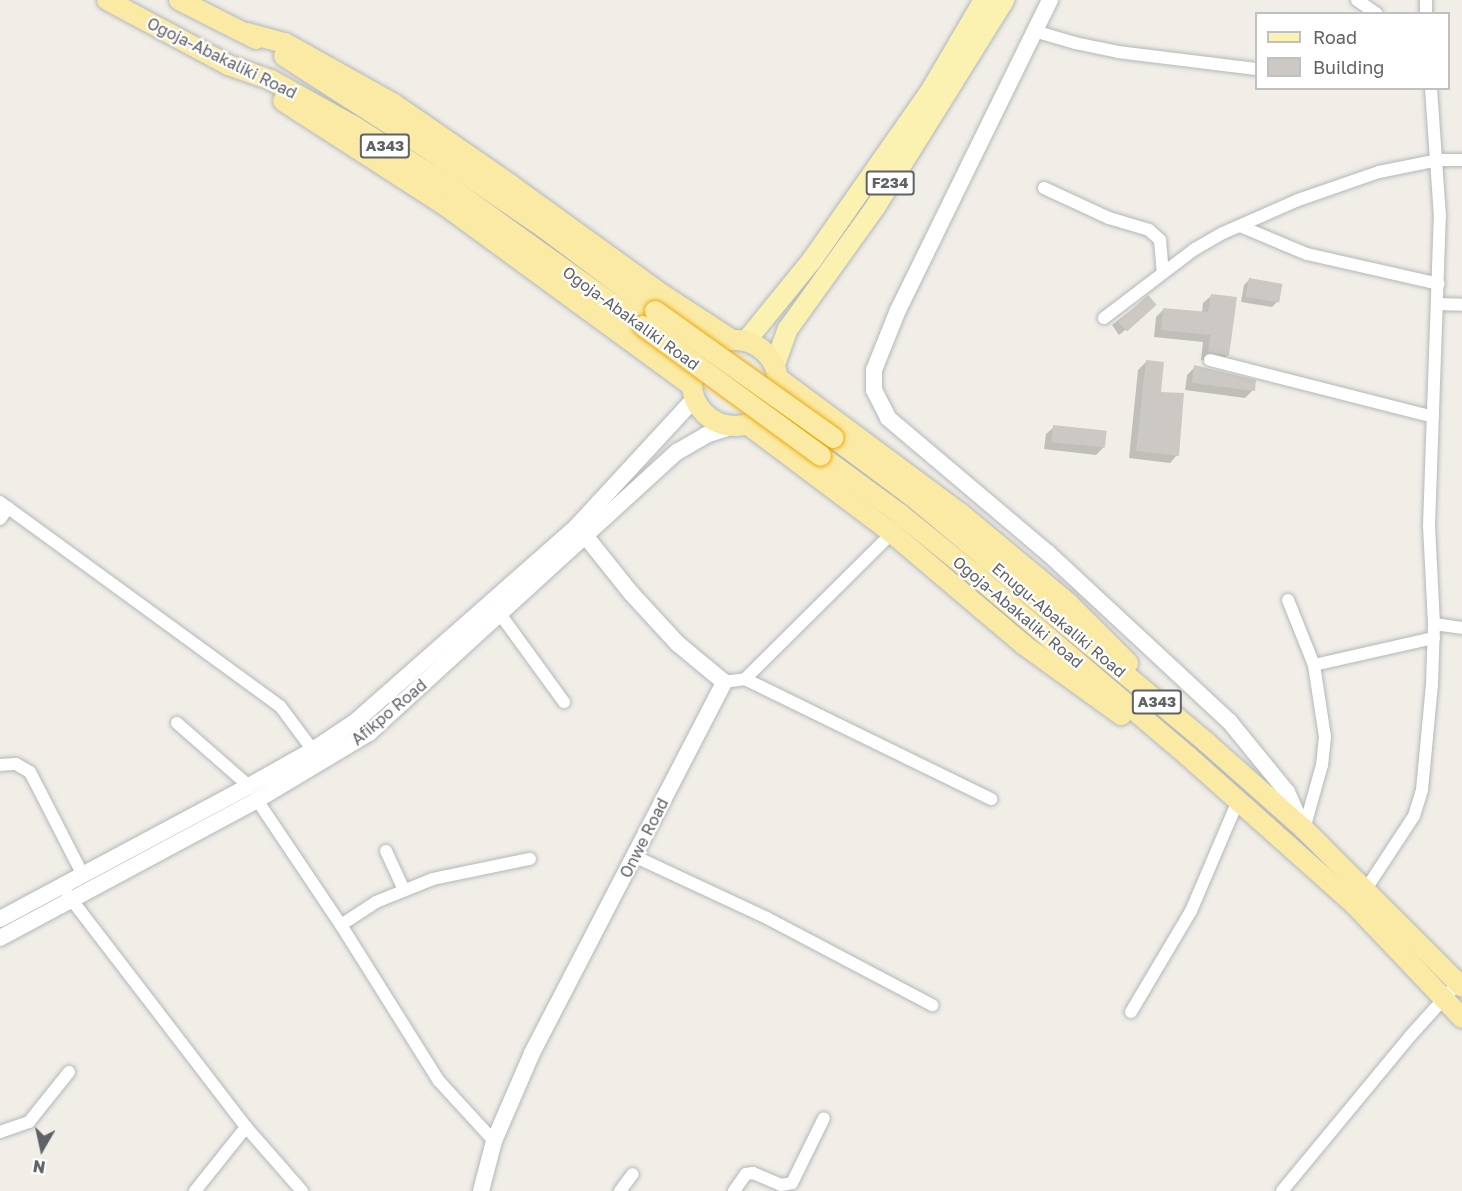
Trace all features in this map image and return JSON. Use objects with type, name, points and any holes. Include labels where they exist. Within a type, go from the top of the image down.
[{"type":"highway","name":"Ogoja-Abakaliki Road","points":[[107,0],[228,65],[271,80],[352,125],[649,318]]},
{"type":"highway","name":"Ogoja-Abakaliki Road","points":[[179,0],[247,33],[434,152],[544,228],[649,318],[821,456],[898,513],[1116,696]]},
{"type":"highway","points":[[247,33],[285,43],[394,104],[511,184],[660,293],[739,341],[762,350],[776,371],[960,513],[1068,603],[1206,742]]},
{"type":"highway","points":[[228,65],[446,206],[694,392],[710,418],[740,425],[892,533],[1024,645],[1149,735],[1190,757]]},
{"type":"highway","name":"Enugu-Abakaliki Road","points":[[649,318],[834,438],[913,497],[1206,742],[1304,829],[1460,985]]},
{"type":"highway","points":[[694,392],[694,370],[703,355],[716,345],[739,341]]},
{"type":"highway","points":[[740,425],[758,420],[774,402],[776,371]]},
{"type":"highway","name":"Enugu-Abakaliki Road","points":[[1116,696],[1190,757],[1354,904],[1462,1017]]},
{"type":"main road","name":"F234","points":[[739,341],[812,260],[931,90],[984,0]]},
{"type":"main road","name":"F234","points":[[776,371],[788,329],[867,219],[1004,0]]},
{"type":"main road","points":[[1050,0],[970,159],[898,310],[874,370],[874,390],[888,418],[1048,553],[1229,721],[1287,792],[1304,829]]},
{"type":"main road","points":[[848,208],[867,219]]},
{"type":"main road","name":"Afikpo Road","points":[[0,938],[67,894],[317,757],[369,733],[500,614],[582,532],[694,392]]},
{"type":"main road","name":"Afikpo Road","points":[[317,757],[355,722],[677,452],[706,435],[740,425]]},
{"type":"main road","points":[[582,532],[631,593],[678,644],[724,682]]},
{"type":"main road","name":"Onwe Road","points":[[481,1191],[494,1141],[532,1053],[724,682]]},
{"type":"main road","name":"Afikpo Road","points":[[0,919],[67,894],[83,875],[253,793]]},
{"type":"street","points":[[1357,0],[1374,12]]},
{"type":"street","points":[[1034,31],[1118,52],[1255,69]]},
{"type":"street","points":[[1366,889],[1414,816],[1422,790],[1434,638],[1429,526],[1439,284],[1438,160],[1431,90]]},
{"type":"street","points":[[1104,318],[1163,272],[1204,244],[1298,200],[1363,178],[1438,160],[1462,160]]},
{"type":"street","points":[[1044,188],[1109,218],[1149,230],[1160,240],[1163,272]]},
{"type":"street","points":[[1240,226],[1307,254],[1439,284]]},
{"type":"street","points":[[1438,304],[1462,305]]},
{"type":"street","points":[[1210,360],[1433,417]]},
{"type":"street","points":[[0,519],[4,505],[280,706],[317,757]]},
{"type":"street","points":[[745,679],[892,533]]},
{"type":"street","points":[[1288,600],[1314,665],[1325,737],[1322,765],[1304,829]]},
{"type":"street","points":[[500,614],[564,702]]},
{"type":"street","points":[[1434,624],[1462,628]]},
{"type":"street","points":[[1314,665],[1434,638]]},
{"type":"street","points":[[724,682],[745,679],[991,799]]},
{"type":"street","points":[[177,723],[253,793],[439,1081],[494,1141]]},
{"type":"street","points":[[0,765],[16,764],[30,772],[83,875]]},
{"type":"street","points":[[1131,1012],[1191,911],[1238,801]]},
{"type":"street","points":[[386,851],[404,890]]},
{"type":"street","points":[[634,856],[767,918],[932,1005]]},
{"type":"street","points":[[340,925],[376,902],[433,879],[530,859]]},
{"type":"street","points":[[67,894],[246,1127],[302,1191]]},
{"type":"street","points":[[1282,1191],[1444,998],[1460,985]]},
{"type":"street","points":[[0,1132],[29,1122],[69,1072]]},
{"type":"street","points":[[734,1191],[739,1180],[746,1174],[753,1173],[781,1185],[792,1183],[824,1118]]},
{"type":"street","points":[[195,1191],[246,1127]]},
{"type":"street","points":[[620,1191],[633,1174]]},
{"type":"building","points":[[1249,278],[1282,284],[1279,303],[1246,297]]},
{"type":"building","points":[[1211,294],[1237,297],[1229,356],[1208,352],[1210,335],[1161,330],[1163,308],[1208,312]]},
{"type":"building","points":[[1148,295],[1157,305],[1127,331],[1118,322]]},
{"type":"building","points":[[1146,360],[1164,362],[1161,392],[1184,393],[1179,456],[1136,451]]},
{"type":"building","points":[[1194,365],[1256,380],[1255,391],[1192,383]]},
{"type":"building","points":[[1053,425],[1107,431],[1105,448],[1051,442]]}]
